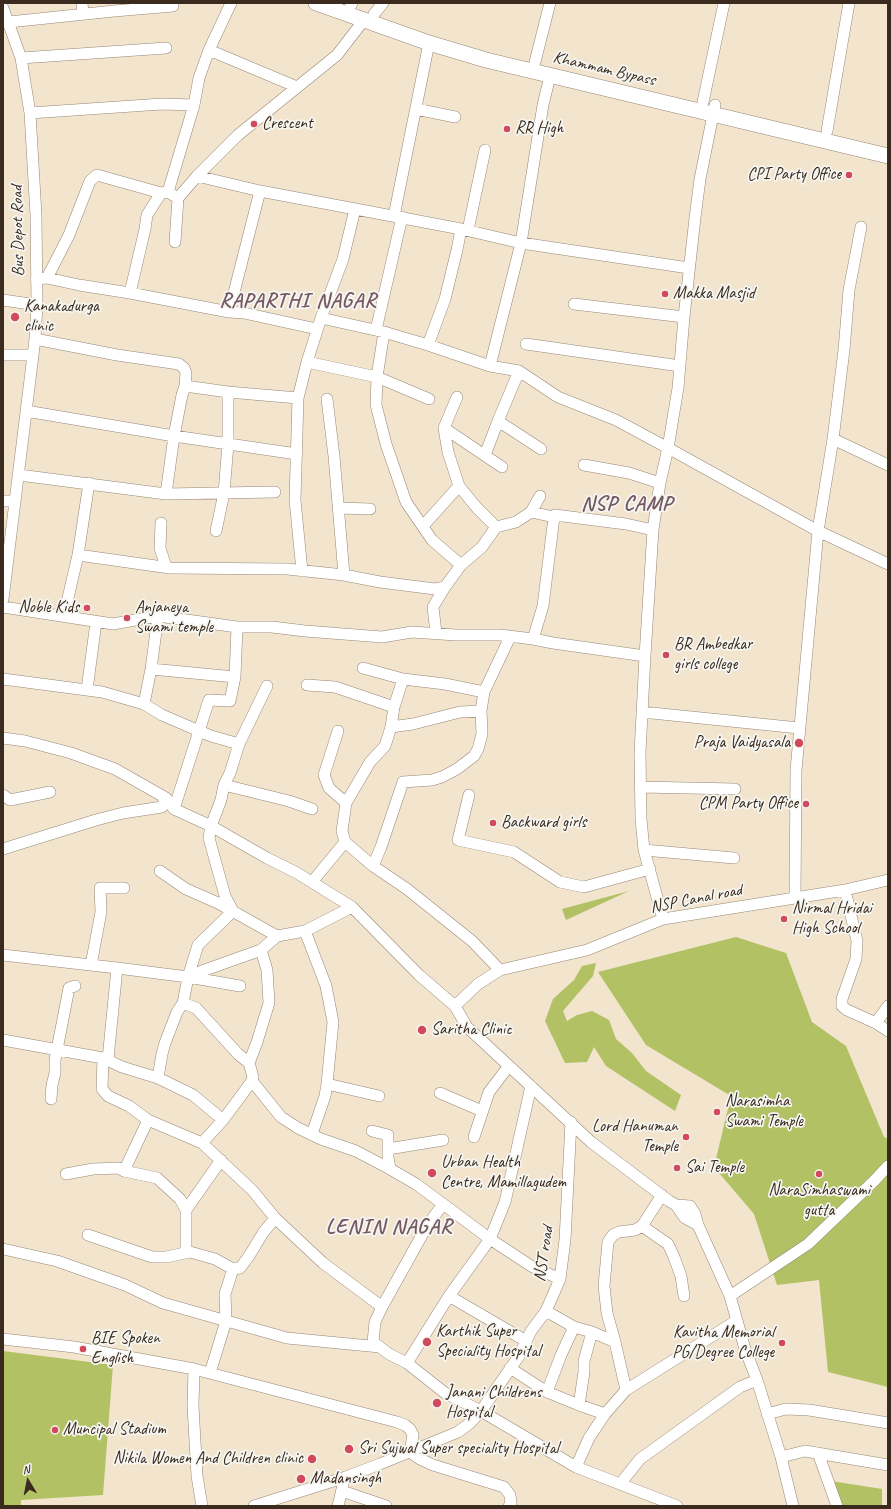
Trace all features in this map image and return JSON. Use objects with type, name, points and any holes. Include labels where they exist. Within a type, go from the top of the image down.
[{"type":"highway","name":"Khammam Bypass","points":[[316,3],[374,12],[429,42],[486,60],[550,76],[827,131],[885,150]]},
{"type":"highway","name":"Khammam Bypass","points":[[350,4],[431,34],[482,49],[885,150]]},
{"type":"street","points":[[130,292],[147,215],[164,193],[194,105],[199,78],[209,50],[231,3]]},
{"type":"street","points":[[535,62],[550,3]]},
{"type":"street","points":[[663,919],[644,850],[641,819],[640,753],[653,530],[660,483],[668,448],[678,388],[689,268],[724,3]]},
{"type":"street","points":[[827,131],[849,3]]},
{"type":"street","points":[[9,22],[83,8],[173,6]]},
{"type":"street","name":"Bus Depot Road","points":[[3,8],[20,58],[30,113],[36,215],[42,278],[37,305],[35,339],[3,599]]},
{"type":"street","points":[[175,242],[178,198],[197,176],[238,135],[337,55],[374,12]]},
{"type":"street","points":[[429,42],[416,109],[380,331],[376,405],[386,444],[406,502],[432,540],[461,566]]},
{"type":"street","points":[[20,58],[166,48]]},
{"type":"street","points":[[209,50],[297,87]]},
{"type":"street","points":[[490,366],[521,243],[543,105],[550,76]]},
{"type":"street","points":[[30,113],[162,104],[194,105]]},
{"type":"street","points":[[416,109],[455,117]]},
{"type":"street","points":[[428,345],[465,230],[485,150]]},
{"type":"street","points":[[178,198],[97,175],[90,181],[69,235],[42,278],[130,292],[229,312],[244,312],[317,329]]},
{"type":"street","points":[[197,176],[260,191],[465,230],[521,243],[689,268]]},
{"type":"street","points":[[229,312],[260,191]]},
{"type":"street","points":[[302,571],[295,500],[298,398],[317,329],[343,259],[356,209]]},
{"type":"street","points":[[796,898],[796,770],[818,531],[833,439],[844,350],[849,290],[861,227]]},
{"type":"street","points":[[3,300],[37,305]]},
{"type":"street","points":[[574,304],[684,317]]},
{"type":"street","points":[[321,318],[380,331],[428,345],[490,366],[519,371],[558,397],[616,420],[818,531],[888,564]]},
{"type":"street","points":[[35,339],[179,364],[184,368],[186,373],[185,386],[174,436],[166,494]]},
{"type":"street","points":[[526,344],[680,366]]},
{"type":"street","points":[[3,355],[33,355]]},
{"type":"street","points":[[307,362],[377,377],[429,399]]},
{"type":"street","points":[[485,455],[519,371]]},
{"type":"street","points":[[185,386],[228,392],[298,398]]},
{"type":"street","points":[[216,531],[224,493],[228,444],[228,392]]},
{"type":"street","points":[[457,397],[444,428],[448,452],[459,486],[477,508],[496,527]]},
{"type":"street","points":[[327,399],[334,456],[344,575]]},
{"type":"street","points":[[26,411],[174,436],[297,454]]},
{"type":"street","points":[[498,421],[541,449]]},
{"type":"street","points":[[444,428],[502,466]]},
{"type":"street","points":[[833,439],[888,465]]},
{"type":"street","points":[[584,466],[629,473],[660,483]]},
{"type":"street","points":[[19,475],[166,494],[275,492]]},
{"type":"street","points":[[64,616],[78,555],[89,484]]},
{"type":"street","points":[[423,526],[459,486]]},
{"type":"street","points":[[436,633],[433,607],[461,566],[482,547],[496,527],[516,522],[531,512],[540,496]]},
{"type":"street","points":[[3,501],[15,501]]},
{"type":"street","points":[[339,508],[370,509]]},
{"type":"street","points":[[531,512],[554,517],[555,515],[626,524],[653,530]]},
{"type":"street","points":[[533,639],[543,606],[554,517]]},
{"type":"street","points":[[161,522],[160,548],[166,567]]},
{"type":"street","points":[[78,555],[166,567],[287,569],[344,575],[380,582],[435,589],[446,587]]},
{"type":"street","points":[[3,607],[113,624],[158,616],[238,627],[272,627],[382,637],[412,632],[456,635],[500,635],[645,656]]},
{"type":"street","points":[[144,704],[151,669],[158,616]]},
{"type":"street","points":[[87,690],[96,622]]},
{"type":"street","points":[[174,808],[210,700],[230,701],[235,677],[238,627]]},
{"type":"street","points":[[373,866],[403,782],[432,780],[442,777],[457,769],[474,756],[478,749],[482,734],[481,711],[484,692],[510,637]]},
{"type":"street","points":[[363,668],[403,679],[446,684],[484,692]]},
{"type":"street","points":[[151,669],[235,677]]},
{"type":"street","points":[[3,679],[102,692],[144,704],[162,715],[211,736],[239,744]]},
{"type":"street","points":[[403,679],[394,707],[391,727],[385,746],[370,762],[346,804],[342,831],[345,842],[373,866],[413,894],[461,931],[500,970]]},
{"type":"street","points":[[306,685],[335,687],[394,707]]},
{"type":"street","points":[[233,911],[225,896],[209,838],[211,826],[221,800],[224,785],[230,773],[239,744],[267,686]]},
{"type":"street","points":[[391,727],[413,724],[460,712],[481,711]]},
{"type":"street","points":[[642,712],[799,728]]},
{"type":"street","points":[[338,731],[324,775],[329,788],[346,804]]},
{"type":"street","points":[[3,738],[71,753],[115,768],[166,798],[174,808],[211,826],[312,882],[352,907],[419,974],[455,1006],[467,1028],[592,1142],[676,1205],[690,1206],[695,1214],[698,1225],[730,1296],[736,1321],[757,1380],[781,1457],[793,1506]]},
{"type":"street","points":[[224,785],[289,801],[312,809]]},
{"type":"street","points":[[641,787],[735,789]]},
{"type":"street","points":[[3,795],[10,800],[50,792]]},
{"type":"street","points":[[469,796],[458,840],[514,852],[560,882],[584,887],[650,869]]},
{"type":"street","points":[[3,849],[96,820],[123,813],[162,806],[166,798]]},
{"type":"street","points":[[312,882],[345,842]]},
{"type":"street","points":[[644,850],[734,858]]},
{"type":"street","points":[[160,871],[186,889],[233,911],[277,936]]},
{"type":"street","name":"NSP Canal road","points":[[455,1006],[478,984],[500,970],[587,950],[663,919],[845,890],[888,880]]},
{"type":"street","points":[[91,965],[101,912],[100,888],[124,888]]},
{"type":"street","points":[[845,890],[857,941],[856,959],[842,999],[842,1006],[847,1010],[876,1023],[888,1032]]},
{"type":"street","points":[[188,978],[202,971],[261,950],[277,936],[305,931],[352,907]]},
{"type":"street","points":[[158,1078],[162,1054],[177,1012],[183,1003],[188,978],[198,945],[233,911]]},
{"type":"street","points":[[305,931],[326,986],[333,1022],[325,1096],[312,1134]]},
{"type":"street","points":[[249,1063],[269,1003],[267,970],[261,950]]},
{"type":"street","points":[[3,955],[117,968],[240,986]]},
{"type":"street","points":[[117,968],[102,1089],[108,1096],[129,1106],[148,1120],[202,1143],[254,1191],[275,1218],[323,1263],[382,1306]]},
{"type":"street","points":[[51,1099],[57,1049],[69,988],[75,986]]},
{"type":"street","points":[[183,1003],[196,1008],[238,1054],[249,1063],[253,1077],[252,1082],[223,1120],[202,1143]]},
{"type":"street","points":[[876,1023],[888,1006]]},
{"type":"street","points":[[3,1040],[105,1059],[122,1067],[158,1078],[193,1095],[223,1120]]},
{"type":"street","points":[[474,1137],[489,1092],[508,1067]]},
{"type":"street","points":[[252,1082],[281,1117],[298,1128],[356,1151],[390,1169],[416,1184],[490,1239],[531,1266],[560,1278]]},
{"type":"street","points":[[327,1084],[379,1096]]},
{"type":"street","points":[[407,1363],[449,1296],[490,1239],[505,1202],[531,1086]]},
{"type":"street","points":[[440,1093],[482,1111]]},
{"type":"street","points":[[124,1171],[148,1120]]},
{"type":"street","name":"NST road","points":[[254,1506],[346,1477],[458,1432],[470,1423],[481,1410],[519,1356],[531,1332],[546,1311],[560,1278],[565,1240],[571,1122]]},
{"type":"street","points":[[372,1131],[388,1135],[390,1169]]},
{"type":"street","points":[[388,1149],[443,1140]]},
{"type":"street","points":[[186,1210],[221,1160]]},
{"type":"street","points":[[730,1296],[808,1244],[888,1166]]},
{"type":"street","points":[[66,1174],[108,1168],[119,1168],[124,1171],[157,1178],[180,1199],[186,1210],[186,1253]]},
{"type":"street","points":[[626,1390],[607,1313],[604,1286],[608,1242],[613,1235],[619,1232],[635,1230],[642,1226],[662,1195]]},
{"type":"street","points":[[443,1204],[427,1226],[382,1306],[375,1322],[373,1342],[389,1354],[407,1363],[446,1393],[481,1410],[576,1467],[677,1506]]},
{"type":"street","points":[[88,1235],[152,1257],[166,1257],[190,1252],[215,1259],[233,1269],[240,1268],[263,1233],[275,1218]]},
{"type":"street","points":[[642,1226],[668,1244],[681,1276],[684,1296]]},
{"type":"street","points":[[3,1249],[57,1261],[125,1285],[163,1303],[286,1338],[380,1347]]},
{"type":"street","points":[[210,1373],[226,1321],[225,1294],[233,1269]]},
{"type":"street","points":[[449,1296],[526,1341]]},
{"type":"street","points":[[546,1311],[574,1327],[592,1332],[615,1342]]},
{"type":"street","points":[[576,1467],[589,1438],[605,1414],[626,1390],[736,1321]]},
{"type":"street","points":[[547,1392],[560,1355],[574,1327]]},
{"type":"street","points":[[579,1406],[584,1372],[584,1361],[592,1332]]},
{"type":"street","points":[[3,1339],[74,1347],[194,1369],[405,1425],[410,1429],[413,1435],[410,1452],[432,1465],[504,1487],[510,1495],[511,1503],[509,1506]]},
{"type":"street","points":[[510,1368],[547,1392],[579,1406],[605,1414]]},
{"type":"street","points":[[194,1369],[193,1406],[196,1476],[202,1506]]},
{"type":"street","points":[[622,1484],[624,1479],[640,1459],[740,1387],[757,1380]]},
{"type":"street","points":[[767,1414],[786,1409],[809,1410],[888,1423]]},
{"type":"street","points":[[781,1457],[805,1451],[888,1465]]},
{"type":"street","points":[[818,1453],[837,1506]]},
{"type":"street","points":[[338,1506],[346,1477]]},
{"type":"street","points":[[342,1491],[386,1506]]},
{"type":"green space","points":[[629,891],[566,920],[562,909]]},
{"type":"green space","points":[[736,937],[786,953],[812,1022],[846,1046],[884,1137],[888,1139],[888,1387],[828,1372],[819,1280],[777,1285],[754,1214],[714,1167],[731,1096],[646,1045],[598,972]]},
{"type":"green space","points":[[596,963],[593,976],[563,1011],[567,1021],[577,1015],[592,1011],[609,1020],[616,1039],[632,1053],[646,1071],[681,1095],[675,1111],[606,1066],[594,1047],[587,1062],[565,1063],[545,1021],[553,999],[574,980],[582,966]]},
{"type":"green space","name":"Muncipal Stadium","points":[[3,1351],[113,1365],[103,1495],[21,1500],[21,1506],[3,1506]]},
{"type":"green space","points":[[831,1481],[882,1489],[882,1506],[841,1506]]},
{"type":"place","name":"Crescent","points":[[254,124]]},
{"type":"place","name":"RR High","points":[[507,129]]},
{"type":"place","name":"CPI Party Office","points":[[849,175]]},
{"type":"place","name":"Makka Masjid","points":[[665,294]]},
{"type":"place","name":"Kanakadurga clinic","points":[[15,317]]},
{"type":"place","name":"Noble Kids","points":[[87,608]]},
{"type":"place","name":"Anjaneya Swami temple","points":[[127,618]]},
{"type":"place","name":"BR Ambedkar girls college","points":[[666,655]]},
{"type":"place","name":"Praja Vaidyasala","points":[[799,743]]},
{"type":"place","name":"CPM Party Office","points":[[806,804]]},
{"type":"place","name":"Backward girls","points":[[493,823]]},
{"type":"place","name":"Nirmal Hridai High School","points":[[784,919]]},
{"type":"place","name":"Saritha Clinic","points":[[422,1030]]},
{"type":"place","name":"Narasimha Swami Temple","points":[[717,1112]]},
{"type":"place","name":"Lord Hanuman Temple","points":[[686,1137]]},
{"type":"place","name":"Sai Temple","points":[[677,1168]]},
{"type":"place","name":"Urban Health Centre, Mamillagudem","points":[[432,1173]]},
{"type":"place","name":"NaraSimhaswami gutta","points":[[819,1174]]},
{"type":"place","name":"Karthik Super Speciality Hospital","points":[[427,1342]]},
{"type":"place","name":"Kavitha Memorial PG/Degree College","points":[[782,1343]]},
{"type":"place","name":"BIE Spoken English","points":[[83,1349]]},
{"type":"place","name":"Janani Childrens Hospital","points":[[437,1403]]},
{"type":"place","name":"Muncipal Stadium","points":[[55,1430]]},
{"type":"place","name":"Sri Sujwal Super speciality Hospital","points":[[349,1449]]},
{"type":"place","name":"Nikila Women And Children clinic","points":[[312,1459]]},
{"type":"place","name":"Madansingh","points":[[301,1479]]},
{"type":"district","name":"RAPARTHI NAGAR","points":[[298,301]]},
{"type":"district","name":"NSP CAMP","points":[[627,504]]},
{"type":"district","name":"LENIN NAGAR","points":[[389,1227]]}]
